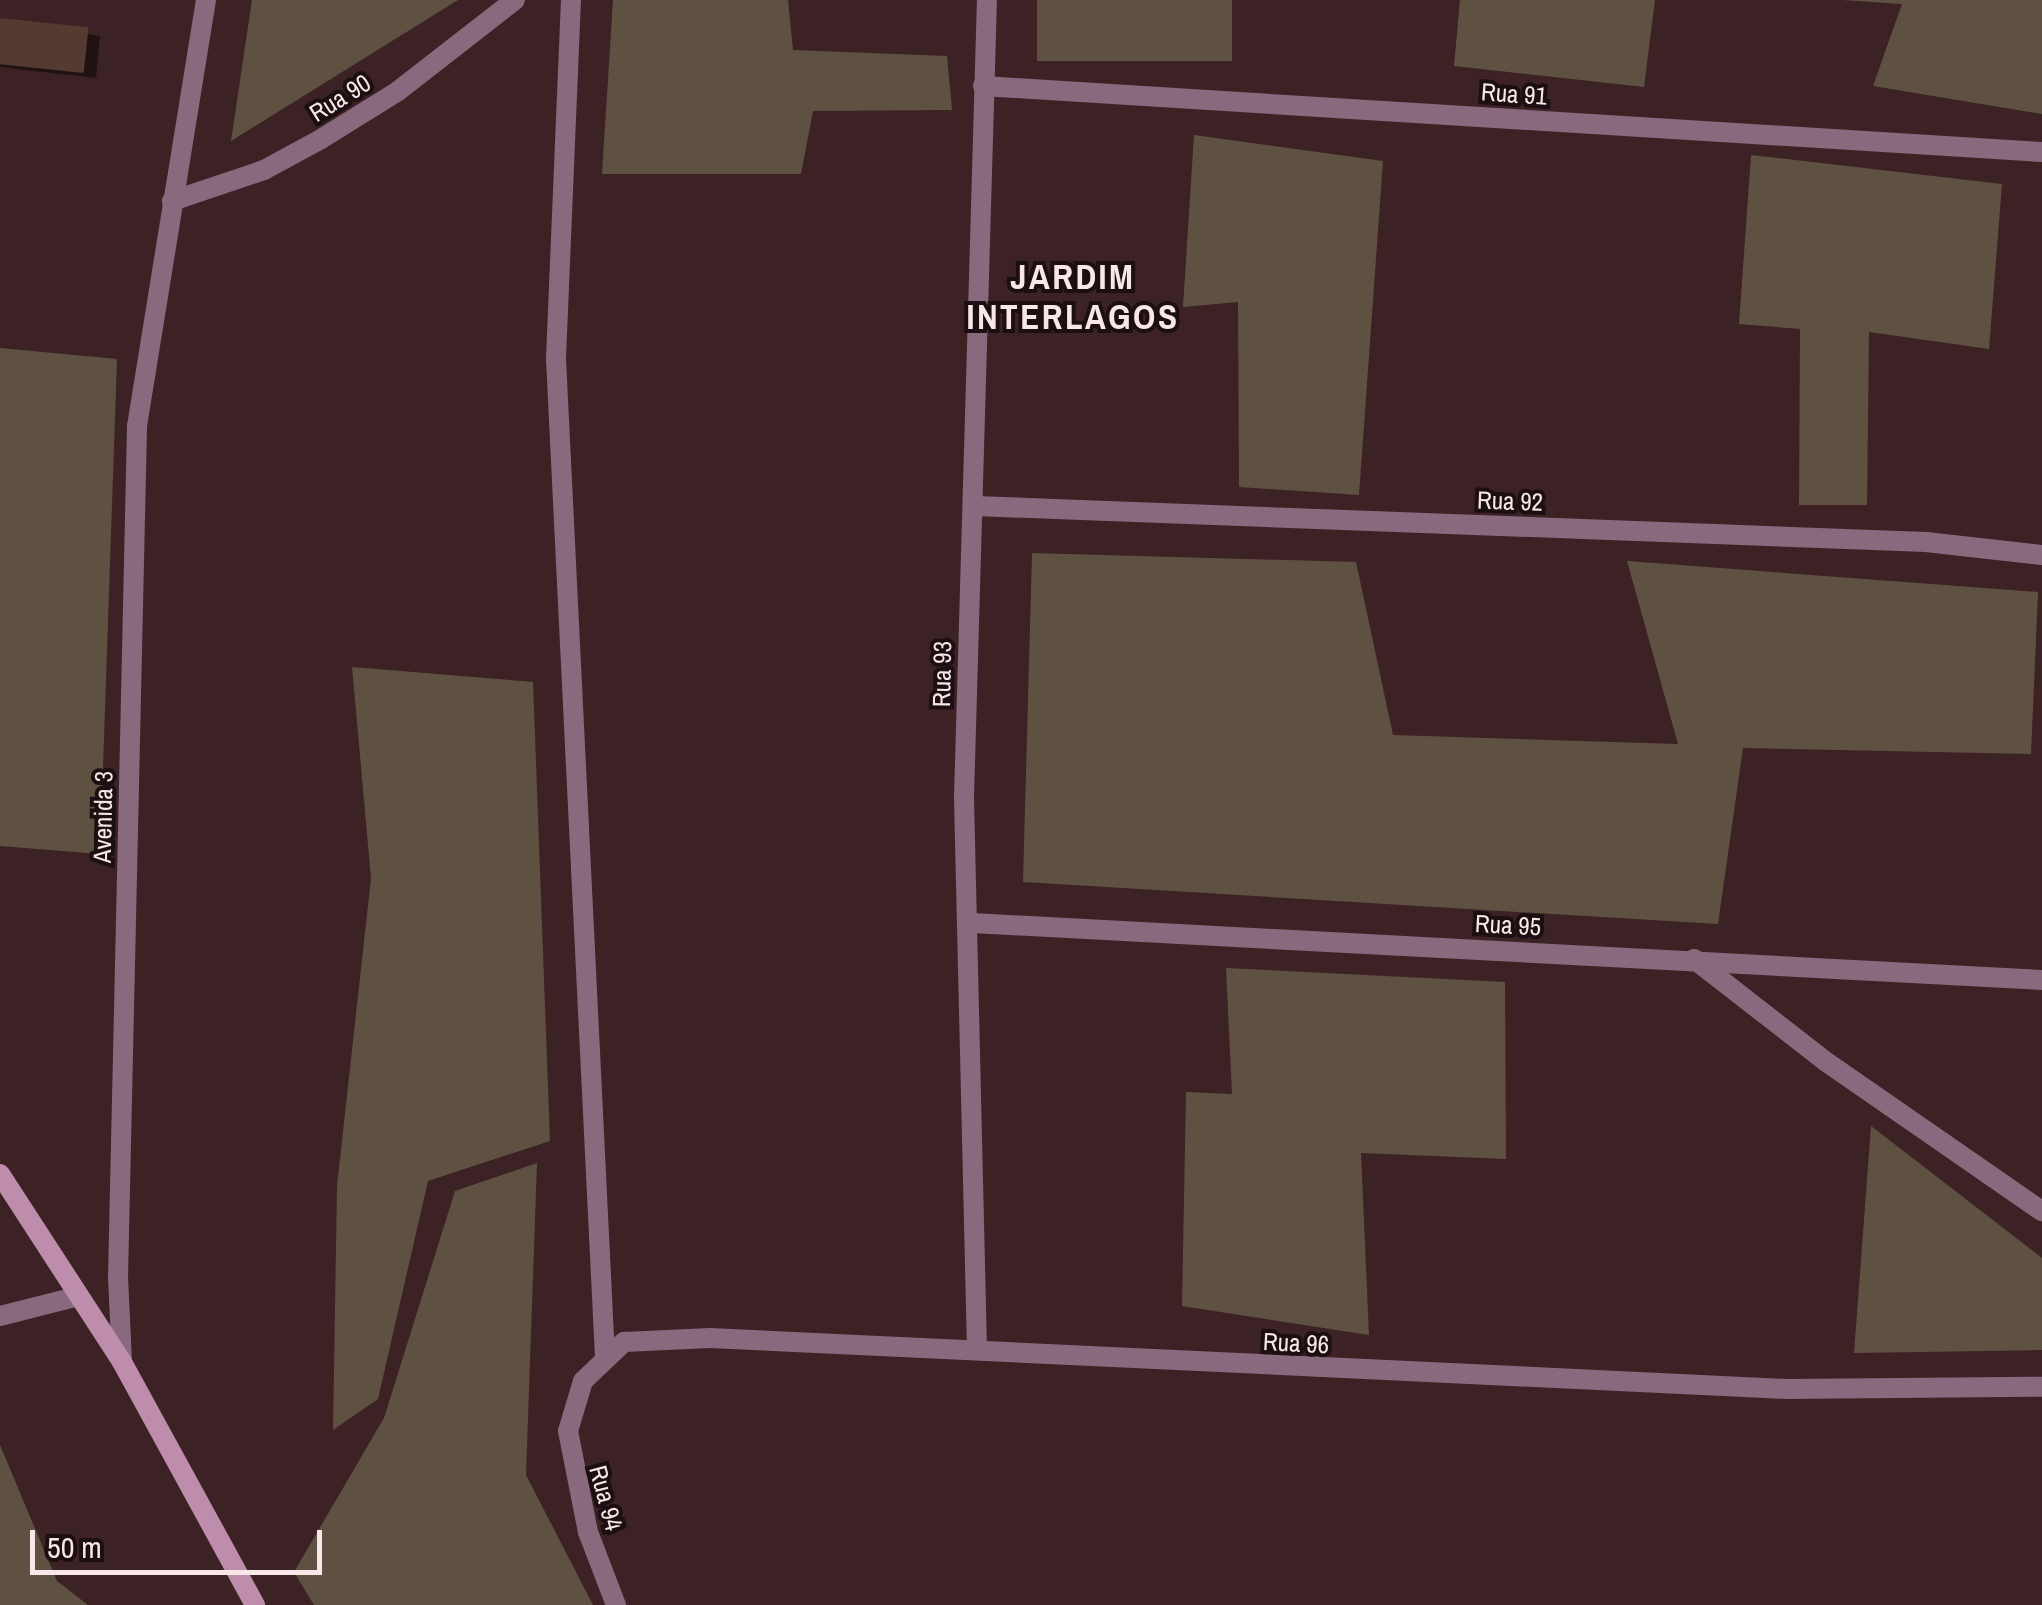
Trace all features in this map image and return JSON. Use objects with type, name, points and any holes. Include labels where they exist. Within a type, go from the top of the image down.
[{"type":"main road","points":[[0,1174],[122,1362]]},
{"type":"main road","name":"Avenida 3","points":[[122,1362],[255,1605]]},
{"type":"street","name":"Avenida 3","points":[[122,1362],[118,1278],[137,426],[206,0]]},
{"type":"street","name":"Rua 90","points":[[172,202],[264,170],[321,140],[398,92],[514,0]]},
{"type":"street","points":[[570,0],[556,359],[604,1358]]},
{"type":"street","name":"Rua 93","points":[[977,1350],[972,924],[964,796],[986,0]]},
{"type":"street","name":"Rua 91","points":[[984,86],[2042,152]]},
{"type":"street","name":"Rua 92","points":[[975,506],[1926,542],[2042,556]]},
{"type":"street","name":"Rua 95","points":[[972,924],[2042,980]]},
{"type":"street","points":[[1694,959],[1825,1061],[2042,1211]]},
{"type":"street","points":[[0,1316],[79,1296]]},
{"type":"street","name":"Rua 96","points":[[604,1358],[624,1342],[710,1338],[1788,1390],[2042,1387]]},
{"type":"street","name":"Rua 94","points":[[604,1358],[574,1399],[570,1462],[616,1605]]},
{"type":"shaded area","points":[[252,0],[458,0],[231,141]]},
{"type":"shaded area","points":[[613,0],[788,0],[793,50],[947,56],[952,110],[813,111],[801,174],[602,174]]},
{"type":"shaded area","points":[[1037,0],[1232,0],[1232,61],[1037,61]]},
{"type":"shaded area","points":[[1460,0],[1655,0],[1644,87],[1454,66]]},
{"type":"shaded area","points":[[1842,0],[2042,0],[2042,114],[1873,86],[1902,4]]},
{"type":"shaded area","points":[[1194,135],[1383,161],[1359,495],[1239,487],[1238,302],[1183,307]]},
{"type":"shaded area","points":[[1751,155],[2002,184],[1989,349],[1869,332],[1867,505],[1799,505],[1800,329],[1739,324]]},
{"type":"shaded area","points":[[0,348],[117,359],[100,854],[0,846]]},
{"type":"shaded area","points":[[1032,553],[1356,562],[1393,735],[1678,744],[1627,561],[2038,592],[2031,754],[1743,748],[1718,924],[1023,882]]},
{"type":"shaded area","points":[[352,667],[533,682],[550,1141],[428,1181],[378,1399],[333,1430],[337,1186],[371,878]]},
{"type":"shaded area","points":[[1226,968],[1505,982],[1506,1159],[1361,1153],[1369,1335],[1182,1306],[1186,1092],[1232,1094]]},
{"type":"shaded area","points":[[1871,1126],[2042,1258],[2042,1350],[1854,1353]]},
{"type":"shaded area","points":[[537,1163],[526,1475],[593,1605],[314,1605],[294,1572],[384,1418],[455,1191]]},
{"type":"shaded area","points":[[0,1445],[57,1581],[88,1605],[0,1605]]},
{"type":"building","points":[[0,18],[89,27],[84,73],[0,64]]},
{"type":"district","name":"JARDIM INTERLAGOS","points":[[1073,297]]}]
